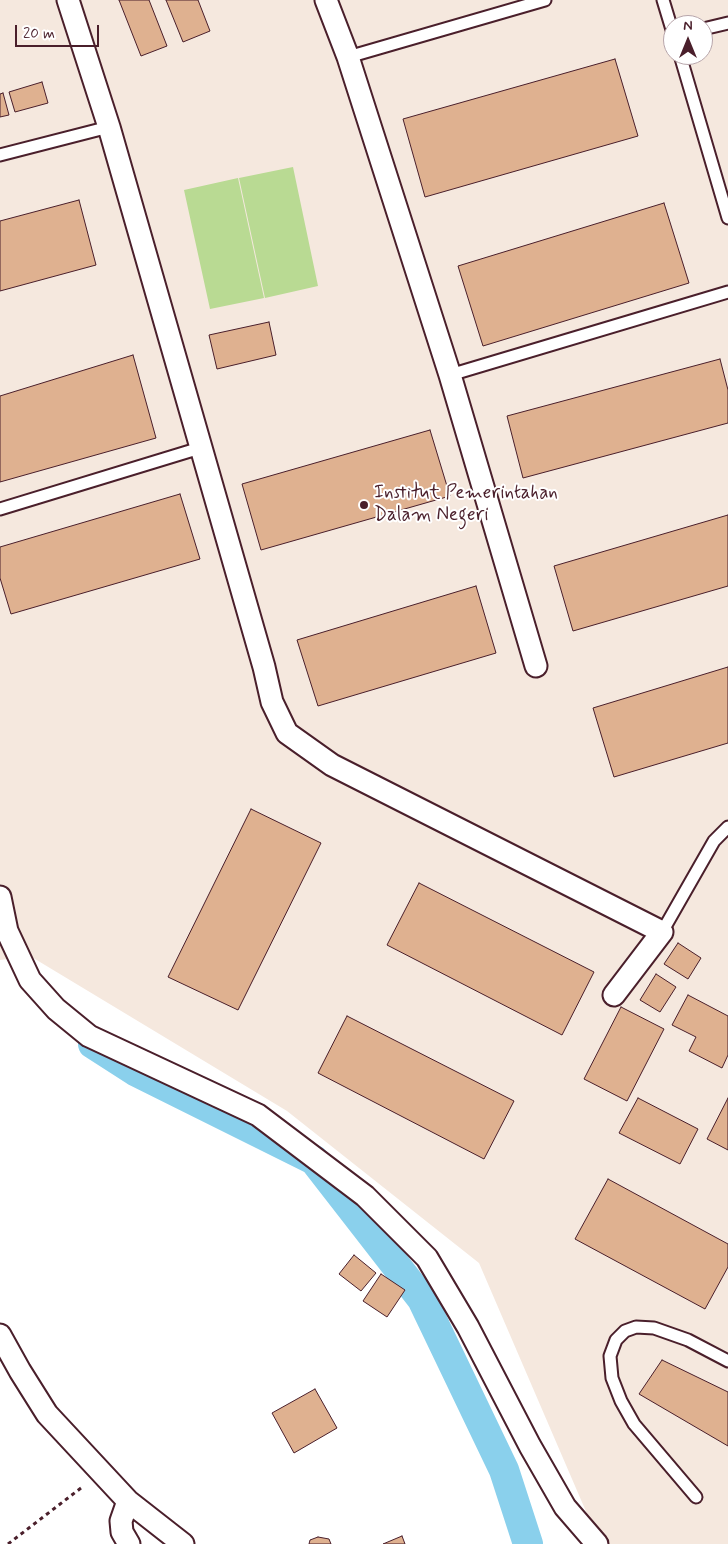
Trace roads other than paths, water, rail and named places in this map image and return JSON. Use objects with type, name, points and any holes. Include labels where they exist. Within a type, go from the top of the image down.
[{"type":"street","points":[[68,0],[109,127],[264,667],[272,702],[287,733],[332,766],[662,932],[614,995]]},
{"type":"street","points":[[326,0],[348,57],[450,376],[536,666]]},
{"type":"street","points":[[0,897],[7,931],[30,980],[56,1009],[89,1036],[258,1116],[365,1196],[427,1258],[468,1328],[530,1446],[565,1507],[597,1544]]},
{"type":"street","points":[[0,1336],[47,1414],[128,1501],[183,1544]]},
{"type":"street","points":[[128,1501],[121,1521],[122,1532],[129,1544]]},
{"type":"lane","points":[[348,57],[545,0]]},
{"type":"lane","points":[[663,0],[668,15]]},
{"type":"lane","points":[[713,27],[728,23]]},
{"type":"lane","points":[[683,65],[728,218]]},
{"type":"lane","points":[[0,155],[109,127]]},
{"type":"lane","points":[[450,376],[728,292]]},
{"type":"lane","points":[[0,509],[200,448]]},
{"type":"lane","points":[[662,932],[714,841],[728,827]]},
{"type":"lane","points":[[696,1497],[634,1424],[621,1401],[612,1378],[610,1356],[616,1340],[625,1331],[636,1327],[654,1328],[688,1340],[728,1361]]},
{"type":"waterway","points":[[93,1044],[135,1071],[314,1160],[422,1299],[504,1470],[528,1544]]},
{"type":"place","name":"Institut Pemerintahan Dalam Negeri","points":[[364,505]]}]
